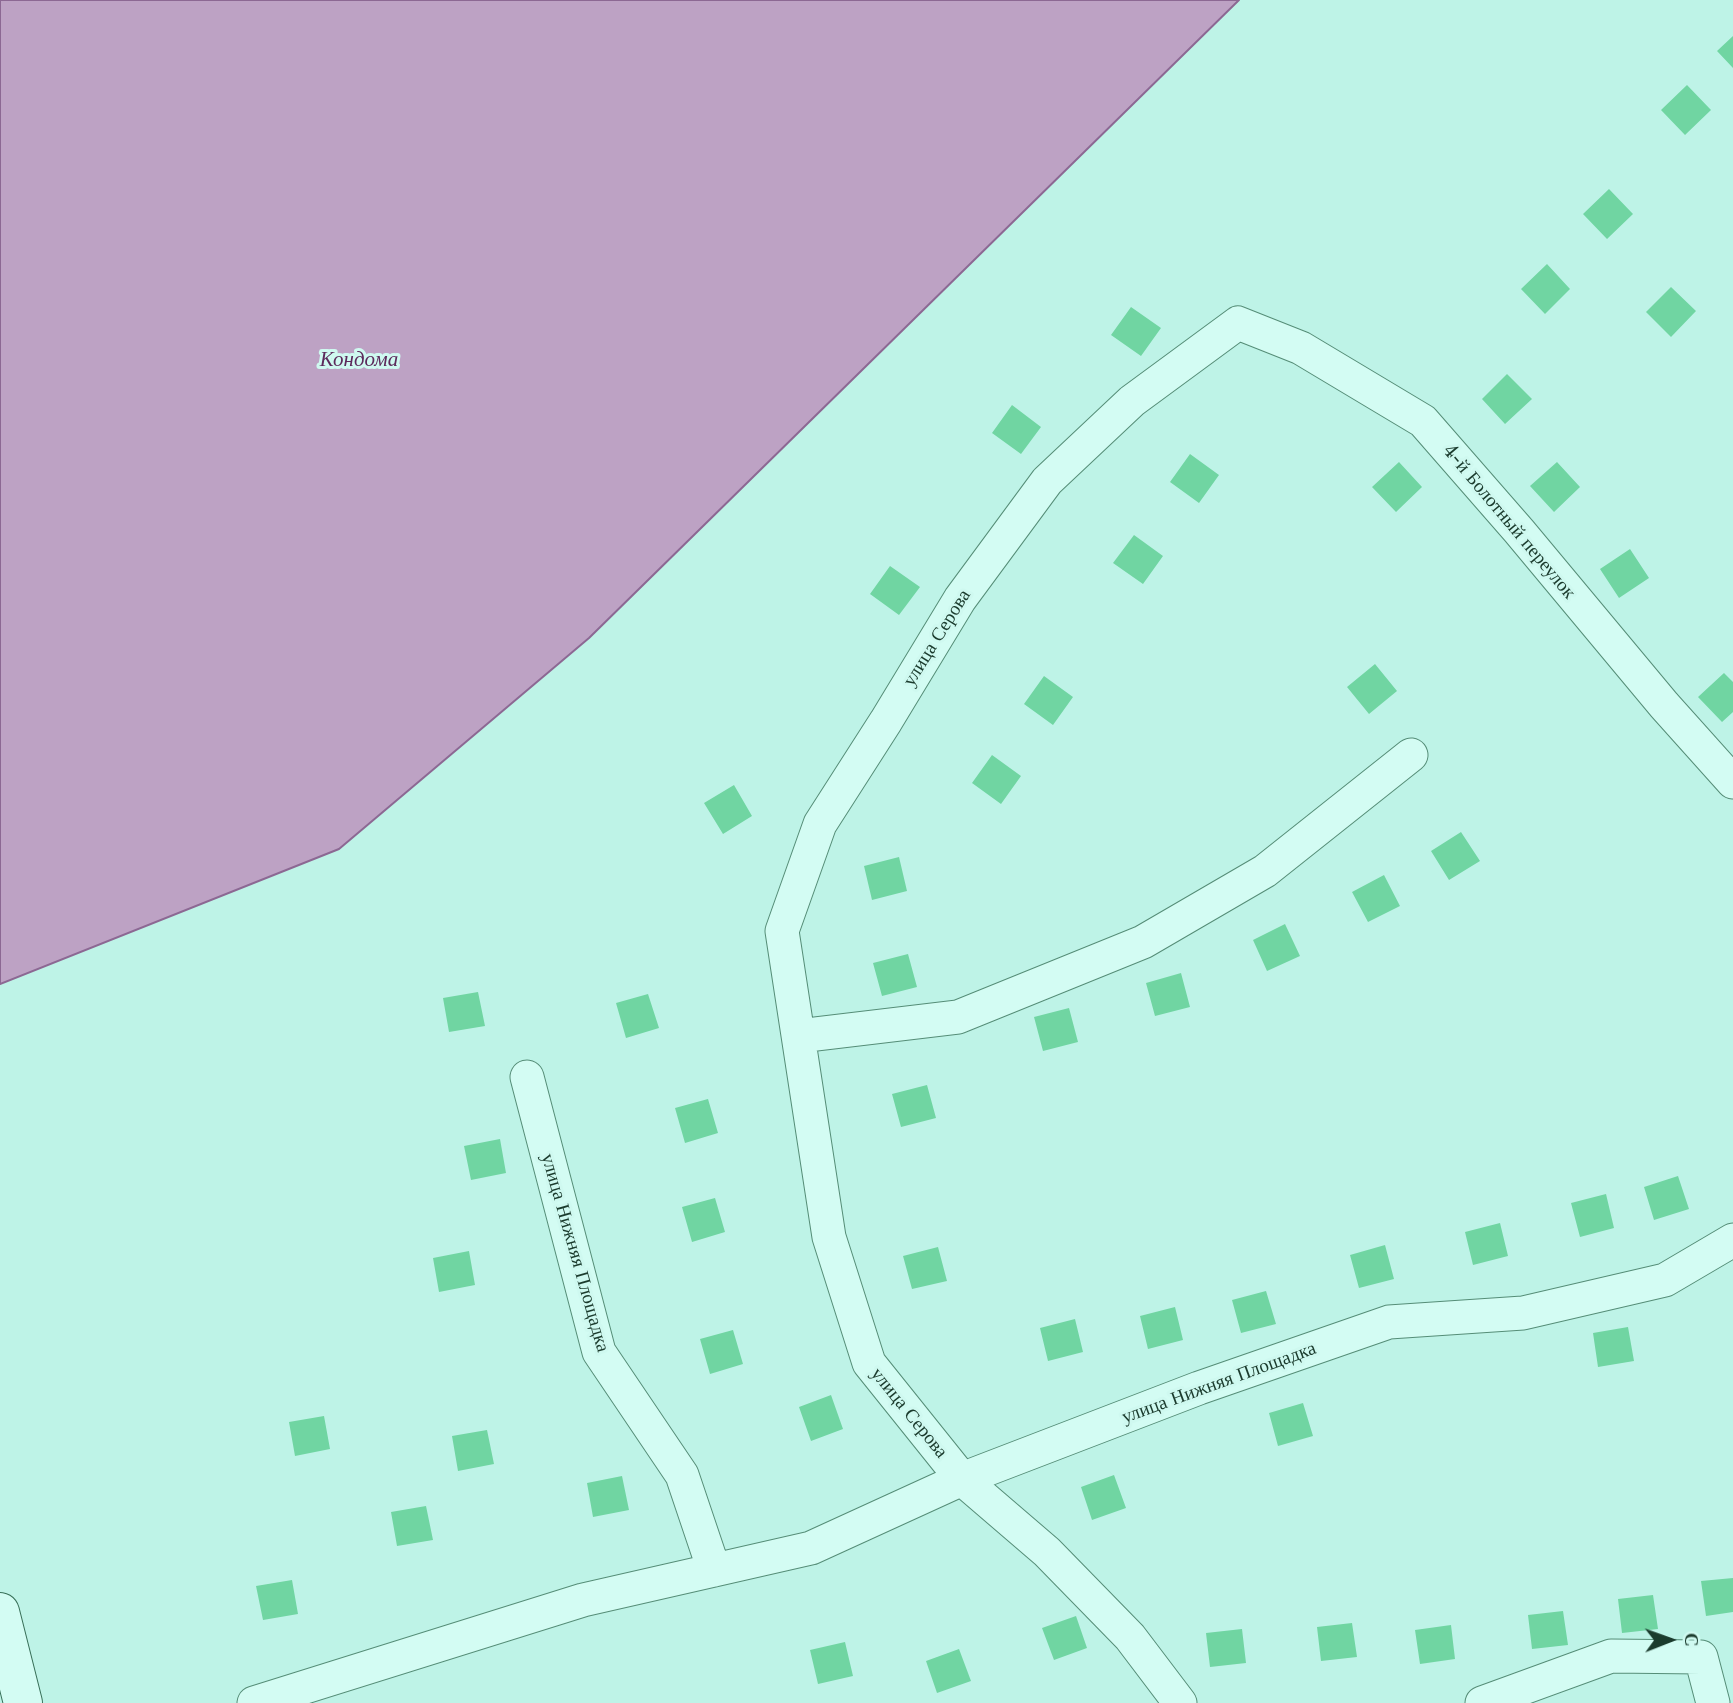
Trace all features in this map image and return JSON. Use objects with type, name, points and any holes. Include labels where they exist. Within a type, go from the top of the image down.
[{"type":"main road","points":[[0,1612],[23,1703]]},
{"type":"street","name":"4-й Болотный переулок","points":[[1238,323],[1301,348],[1423,421],[1664,705],[1733,782]]},
{"type":"street","name":"улица Серова","points":[[1180,1703],[1130,1637],[1047,1552],[962,1479],[869,1363],[829,1237],[782,930],[820,824],[960,599],[1047,481],[1132,401],[1238,323]]},
{"type":"street","points":[[799,1036],[958,1017],[1143,943],[1265,871],[1411,755]]},
{"type":"street","name":"улица Нижняя Площадка","points":[[527,1077],[600,1352],[682,1475],[714,1570]]},
{"type":"street","name":"улица Нижняя Площадка","points":[[254,1703],[583,1600],[811,1548],[962,1479],[1199,1388],[1389,1322],[1523,1313],[1665,1280],[1733,1240]]},
{"type":"street","points":[[1482,1703],[1611,1656],[1623,1656],[1701,1657],[1713,1703]]},
{"type":"water","name":"Кондома","points":[[0,0],[1239,0],[589,638],[339,849],[0,984]]},
{"type":"building","points":[[1733,36],[1733,68],[1717,51]]},
{"type":"building","points":[[1687,85],[1711,110],[1685,135],[1661,110]]},
{"type":"building","points":[[1609,189],[1633,214],[1607,239],[1583,214]]},
{"type":"building","points":[[1547,264],[1570,289],[1545,314],[1521,289]]},
{"type":"building","points":[[1671,287],[1696,311],[1671,337],[1646,312]]},
{"type":"building","points":[[1131,307],[1161,328],[1141,356],[1111,335]]},
{"type":"building","points":[[1507,374],[1532,399],[1505,424],[1482,399]]},
{"type":"building","points":[[1012,405],[1041,427],[1021,454],[992,433]]},
{"type":"building","points":[[1190,454],[1219,475],[1199,503],[1170,482]]},
{"type":"building","points":[[1399,462],[1422,487],[1396,512],[1372,487]]},
{"type":"building","points":[[1557,462],[1580,487],[1554,512],[1530,486]]},
{"type":"building","points":[[1134,535],[1163,556],[1143,584],[1113,563]]},
{"type":"building","points":[[1630,549],[1649,578],[1619,598],[1600,569]]},
{"type":"building","points":[[890,566],[920,587],[899,615],[870,594]]},
{"type":"building","points":[[1375,664],[1397,691],[1369,714],[1347,687]]},
{"type":"building","points":[[1724,673],[1733,682],[1733,712],[1722,722],[1698,697]]},
{"type":"building","points":[[1044,676],[1073,697],[1053,725],[1024,704]]},
{"type":"building","points":[[992,755],[1021,776],[1001,804],[972,783]]},
{"type":"building","points":[[734,785],[752,816],[723,834],[704,803]]},
{"type":"building","points":[[1461,832],[1480,861],[1449,880],[1431,851]]},
{"type":"building","points":[[899,857],[907,891],[872,900],[864,866]]},
{"type":"building","points":[[1384,875],[1400,906],[1368,922],[1352,892]]},
{"type":"building","points":[[1285,924],[1300,956],[1267,971],[1253,940]]},
{"type":"building","points":[[908,954],[917,987],[882,996],[873,963]]},
{"type":"building","points":[[1181,973],[1190,1007],[1155,1016],[1146,983]]},
{"type":"building","points":[[478,992],[485,1026],[449,1032],[443,998]]},
{"type":"building","points":[[648,994],[659,1028],[626,1038],[616,1003]]},
{"type":"building","points":[[1069,1008],[1078,1042],[1043,1051],[1034,1017]]},
{"type":"building","points":[[927,1085],[936,1118],[901,1127],[892,1094]]},
{"type":"building","points":[[708,1099],[718,1133],[685,1143],[675,1108]]},
{"type":"building","points":[[500,1139],[506,1173],[471,1180],[464,1146]]},
{"type":"building","points":[[1678,1176],[1689,1209],[1654,1220],[1644,1187]]},
{"type":"building","points":[[1606,1194],[1614,1228],[1580,1237],[1571,1203]]},
{"type":"building","points":[[715,1198],[725,1232],[692,1242],[682,1207]]},
{"type":"building","points":[[1500,1223],[1508,1256],[1473,1265],[1465,1232]]},
{"type":"building","points":[[1385,1245],[1394,1279],[1359,1288],[1350,1255]]},
{"type":"building","points":[[938,1247],[947,1281],[912,1289],[903,1256]]},
{"type":"building","points":[[469,1251],[475,1285],[439,1292],[433,1258]]},
{"type":"building","points":[[1266,1291],[1276,1324],[1241,1333],[1232,1300]]},
{"type":"building","points":[[1175,1307],[1183,1340],[1148,1349],[1140,1316]]},
{"type":"building","points":[[1075,1319],[1083,1352],[1048,1361],[1040,1328]]},
{"type":"building","points":[[1628,1327],[1634,1361],[1598,1367],[1593,1333]]},
{"type":"building","points":[[733,1330],[743,1364],[710,1374],[700,1339]]},
{"type":"building","points":[[831,1395],[843,1429],[811,1441],[799,1407]]},
{"type":"building","points":[[1303,1403],[1313,1436],[1278,1446],[1269,1413]]},
{"type":"building","points":[[324,1416],[330,1449],[295,1456],[289,1422]]},
{"type":"building","points":[[487,1430],[494,1464],[458,1471],[452,1436]]},
{"type":"building","points":[[1114,1475],[1126,1508],[1092,1520],[1081,1487]]},
{"type":"building","points":[[622,1476],[629,1510],[593,1517],[587,1483]]},
{"type":"building","points":[[426,1506],[433,1540],[397,1546],[391,1512]]},
{"type":"building","points":[[1733,1578],[1733,1612],[1706,1616],[1701,1581]]},
{"type":"building","points":[[292,1580],[298,1614],[263,1620],[256,1586]]},
{"type":"building","points":[[1653,1595],[1658,1629],[1622,1633],[1618,1599]]},
{"type":"building","points":[[1563,1611],[1568,1645],[1532,1649],[1528,1615]]},
{"type":"building","points":[[1076,1616],[1087,1648],[1054,1660],[1042,1628]]},
{"type":"building","points":[[1352,1623],[1357,1657],[1321,1661],[1317,1627]]},
{"type":"building","points":[[1451,1625],[1455,1659],[1420,1664],[1415,1630]]},
{"type":"building","points":[[1242,1629],[1246,1663],[1210,1667],[1206,1633]]},
{"type":"building","points":[[845,1642],[853,1676],[818,1684],[810,1650]]},
{"type":"building","points":[[959,1649],[971,1681],[937,1693],[926,1661]]}]
